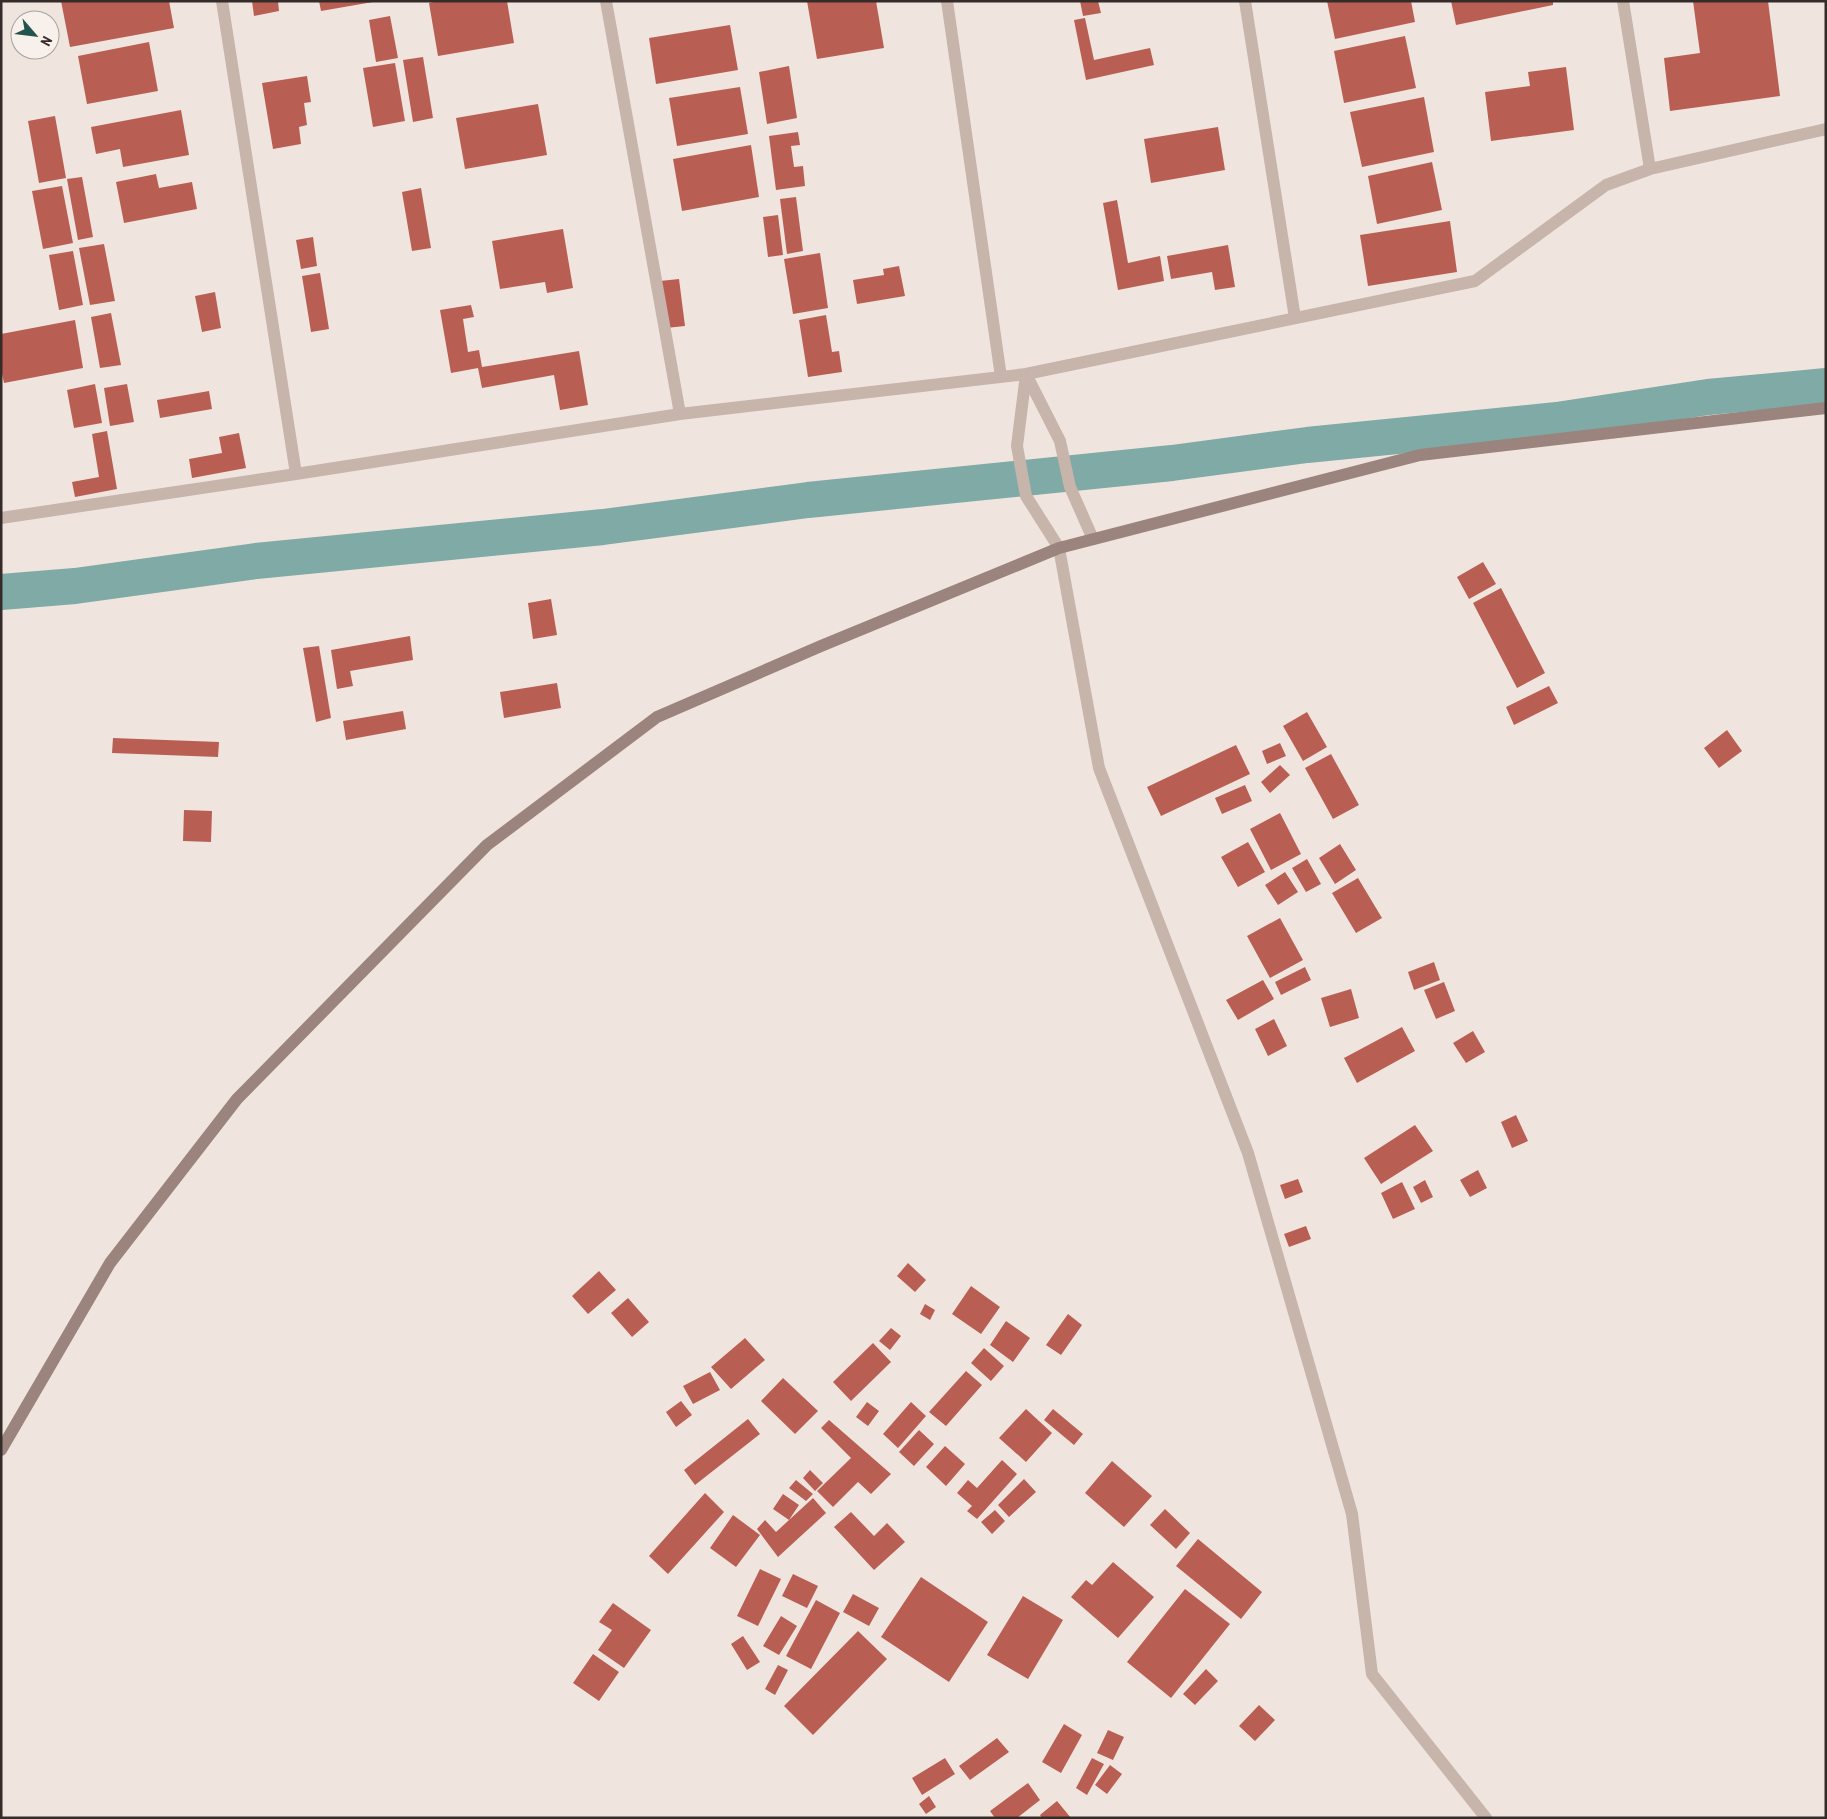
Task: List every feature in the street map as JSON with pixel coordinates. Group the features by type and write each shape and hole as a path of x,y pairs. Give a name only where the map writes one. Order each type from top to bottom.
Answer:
{"street":[{"path":"222,1 296,474"},
{"path":"606,1 680,414"},
{"path":"947,1 1001,377"},
{"path":"1245,1 1295,318"},
{"path":"1624,1 1650,169"},
{"path":"1,518 680,414 1026,374 1475,281 1606,185 1650,169 1826,129"},
{"path":"1026,374 1060,441 1070,487 1093,539"},
{"path":"1026,374 1017,446 1026,496 1059,548 1099,768 1248,1153 1352,1514 1372,1674 1486,1818"},
{"path":"1,1450 110,1263 237,1099 487,845 657,717 821,646 1059,548 1093,539 1420,455 1826,408"}],"building":[{"path":"61,1 169,1 174,28 70,47"},
{"path":"252,1 278,1 279,11 254,16"},
{"path":"319,1 373,1 373,2 321,11"},
{"path":"438,1 507,1 514,43 438,56 429,3"},
{"path":"807,1 876,1 884,48 817,59"},
{"path":"1080,1 1098,1 1101,13 1083,16"},
{"path":"1327,1 1411,1 1415,22 1335,39"},
{"path":"1451,1 1553,1 1553,5 1456,25"},
{"path":"1693,1 1768,1 1780,96 1670,111 1664,58 1700,53"},
{"path":"390,16 398,58 376,62 369,20"},
{"path":"1085,18 1094,60 1150,48 1154,65 1086,80 1074,20"},
{"path":"730,25 738,70 656,84 649,38"},
{"path":"1405,36 1416,88 1344,103 1334,51"},
{"path":"149,42 158,91 87,104 78,56"},
{"path":"423,57 433,118 413,122 403,60"},
{"path":"395,63 405,121 373,127 363,68"},
{"path":"789,66 797,118 767,124 759,72"},
{"path":"1566,67 1574,130 1491,141 1485,92 1530,86 1528,72"},
{"path":"307,76 311,102 304,103 307,125 299,127 301,144 273,149 262,83"},
{"path":"740,87 748,134 677,146 669,98"},
{"path":"1424,97 1434,152 1362,167 1350,112"},
{"path":"538,104 547,155 465,169 456,118"},
{"path":"181,110 189,155 123,167 120,149 96,154 91,127"},
{"path":"55,116 66,178 39,183 28,121"},
{"path":"1218,127 1225,170 1151,183 1144,139"},
{"path":"798,132 800,145 791,146 794,167 803,166 805,186 776,190 769,136"},
{"path":"751,145 759,197 682,211 673,159"},
{"path":"1432,162 1442,210 1377,224 1368,176"},
{"path":"156,174 159,188 192,182 197,209 124,223 116,182"},
{"path":"82,177 93,237 78,240 67,179"},
{"path":"62,186 73,243 43,249 32,191"},
{"path":"421,188 431,248 412,251 402,192"},
{"path":"796,197 803,251 787,254 780,199"},
{"path":"1117,200 1128,263 1160,256 1164,281 1118,290 1103,203"},
{"path":"778,215 783,255 768,257 763,217"},
{"path":"1450,221 1457,272 1368,286 1360,235"},
{"path":"563,229 573,288 547,293 545,282 500,289 492,241"},
{"path":"313,237 317,266 301,269 296,240"},
{"path":"104,244 115,301 90,305 79,248"},
{"path":"1228,245 1235,287 1215,290 1212,272 1171,279 1167,256"},
{"path":"73,251 83,305 59,310 49,255"},
{"path":"820,253 828,308 793,314 784,259"},
{"path":"899,266 905,296 857,304 853,280 884,275 883,269"},
{"path":"320,273 329,329 311,332 302,276"},
{"path":"679,279 685,326 666,328 660,281"},
{"path":"215,292 221,328 202,332 195,296"},
{"path":"471,305 474,317 463,319 468,352 479,350 482,367 579,351 588,405 560,410 554,375 482,388 478,368 451,373 440,310"},
{"path":"111,313 121,365 100,368 91,317"},
{"path":"826,315 832,352 839,351 842,372 808,377 799,320"},
{"path":"75,320 83,368 4,383 1,369 1,334"},
{"path":"95,384 102,423 74,428 67,390"},
{"path":"127,384 134,422 110,426 104,388"},
{"path":"209,391 212,409 160,418 157,400"},
{"path":"107,431 117,489 75,497 72,482 99,477 92,434"},
{"path":"239,433 246,468 192,478 189,459 222,453 219,437"},
{"path":"1483,562 1496,584 1469,599 1457,577"},
{"path":"1501,588 1545,673 1517,688 1473,603"},
{"path":"551,599 557,635 533,639 528,603"},
{"path":"410,636 413,660 350,671 353,686 337,689 331,650"},
{"path":"319,646 331,718 316,722 303,648"},
{"path":"557,683 561,708 504,718 500,692"},
{"path":"1549,686 1558,703 1514,725 1506,707"},
{"path":"403,711 406,729 346,740 343,721"},
{"path":"1307,712 1327,747 1303,761 1283,726"},
{"path":"1727,730 1742,751 1719,768 1704,748"},
{"path":"113,738 219,742 218,757 112,753"},
{"path":"1280,743 1286,756 1267,764 1262,751"},
{"path":"1236,745 1250,774 1161,816 1147,787"},
{"path":"1331,754 1359,805 1333,819 1305,768"},
{"path":"1280,765 1290,775 1270,793 1261,782"},
{"path":"1245,785 1252,801 1222,814 1215,798"},
{"path":"184,810 212,811 211,842 183,841"},
{"path":"1280,813 1301,854 1271,870 1250,829"},
{"path":"1248,842 1265,872 1238,887 1221,857"},
{"path":"1340,844 1356,870 1335,884 1319,858"},
{"path":"1307,859 1321,884 1306,892 1292,868"},
{"path":"1285,872 1298,892 1278,905 1265,885"},
{"path":"1358,878 1382,918 1356,933 1332,893"},
{"path":"1280,918 1303,960 1270,978 1247,936"},
{"path":"1434,962 1440,980 1414,990 1408,972"},
{"path":"1305,967 1311,980 1281,995 1275,982"},
{"path":"1263,980 1274,999 1238,1020 1226,1000"},
{"path":"1444,982 1455,1011 1436,1019 1424,990"},
{"path":"1351,989 1359,1018 1330,1027 1321,998"},
{"path":"1274,1019 1287,1046 1268,1056 1255,1029"},
{"path":"1402,1027 1415,1051 1357,1083 1344,1058"},
{"path":"1473,1031 1485,1052 1466,1063 1453,1043"},
{"path":"1516,1115 1528,1141 1512,1148 1501,1122"},
{"path":"1415,1125 1433,1151 1381,1184 1364,1158"},
{"path":"1478,1170 1487,1188 1470,1197 1460,1180"},
{"path":"1298,1179 1303,1192 1285,1199 1280,1185"},
{"path":"1425,1180 1433,1197 1421,1203 1413,1187"},
{"path":"1402,1182 1415,1209 1393,1219 1381,1193"},
{"path":"1306,1226 1311,1239 1289,1247 1284,1234"},
{"path":"908,1263 926,1280 915,1292 897,1276"},
{"path":"599,1271 616,1290 588,1314 572,1296"},
{"path":"971,1286 1000,1307 981,1334 952,1314"},
{"path":"628,1298 649,1322 632,1337 611,1313"},
{"path":"925,1304 935,1310 930,1320 920,1314"},
{"path":"1068,1314 1082,1325 1061,1355 1046,1345"},
{"path":"1006,1321 1030,1338 1013,1362 990,1345"},
{"path":"891,1328 901,1336 890,1350 879,1341"},
{"path":"745,1338 765,1360 731,1389 711,1367"},
{"path":"873,1343 891,1362 851,1401 833,1382"},
{"path":"984,1348 1004,1366 991,1381 971,1363"},
{"path":"966,1371 982,1385 946,1426 929,1412"},
{"path":"710,1372 720,1390 693,1404 683,1386"},
{"path":"783,1378 818,1411 795,1434 761,1401"},
{"path":"681,1401 692,1415 676,1427 666,1412"},
{"path":"867,1402 879,1411 868,1426 856,1417"},
{"path":"911,1402 926,1416 898,1448 883,1434"},
{"path":"1026,1409 1052,1433 1026,1462 999,1438"},
{"path":"1053,1409 1083,1434 1074,1445 1044,1420"},
{"path":"748,1419 760,1434 695,1485 684,1470"},
{"path":"829,1420 891,1474 871,1494 858,1482 833,1507 817,1491 851,1458 821,1428"},
{"path":"919,1430 934,1444 914,1466 899,1452"},
{"path":"945,1446 965,1464 946,1486 926,1467"},
{"path":"1002,1460 1017,1474 977,1519 967,1511 972,1506 957,1493 968,1480 977,1488"},
{"path":"1112,1461 1152,1496 1124,1527 1085,1493"},
{"path":"810,1470 823,1483 815,1491 803,1478"},
{"path":"1024,1479 1036,1492 1009,1517 998,1505"},
{"path":"796,1480 813,1494 806,1501 789,1488"},
{"path":"705,1493 724,1512 668,1574 649,1556"},
{"path":"783,1494 799,1505 789,1520 773,1509"},
{"path":"813,1498 826,1513 778,1557 757,1529 765,1520 776,1532"},
{"path":"1165,1509 1190,1533 1176,1549 1150,1525"},
{"path":"995,1510 1005,1521 992,1534 981,1522"},
{"path":"851,1512 874,1536 887,1523 905,1542 874,1570 834,1527"},
{"path":"733,1515 760,1535 736,1567 710,1548"},
{"path":"1198,1539 1262,1592 1241,1619 1176,1566"},
{"path":"1113,1562 1154,1597 1118,1638 1071,1597 1086,1580 1092,1585"},
{"path":"760,1569 781,1579 758,1626 737,1616"},
{"path":"793,1574 818,1586 807,1608 782,1596"},
{"path":"921,1577 988,1622 949,1682 881,1637"},
{"path":"1185,1589 1230,1624 1171,1698 1127,1662"},
{"path":"853,1594 879,1608 869,1626 843,1612"},
{"path":"1023,1596 1063,1620 1028,1679 987,1655"},
{"path":"816,1600 840,1613 811,1669 786,1656"},
{"path":"613,1603 651,1630 624,1668 598,1650 612,1630 599,1622"},
{"path":"781,1616 797,1626 779,1655 763,1646"},
{"path":"858,1631 887,1659 813,1735 784,1706"},
{"path":"743,1636 760,1662 747,1670 731,1644"},
{"path":"593,1654 619,1672 599,1701 573,1683"},
{"path":"778,1665 788,1670 775,1695 765,1689"},
{"path":"1206,1669 1218,1681 1195,1705 1183,1694"},
{"path":"1259,1705 1275,1720 1255,1741 1239,1726"},
{"path":"1064,1724 1082,1735 1061,1773 1042,1762"},
{"path":"1108,1730 1124,1737 1113,1760 1097,1753"},
{"path":"997,1738 1009,1752 970,1780 959,1766"},
{"path":"945,1758 955,1774 922,1795 912,1778"},
{"path":"1092,1758 1104,1764 1087,1795 1076,1788"},
{"path":"1110,1765 1122,1774 1107,1794 1095,1785"},
{"path":"1028,1783 1040,1800 1017,1818 995,1818 990,1811"},
{"path":"929,1796 936,1807 926,1814 919,1804"},
{"path":"1057,1801 1071,1818 1042,1818 1040,1815"}],"waterway":[{"path":"1,592 75,586 256,561 603,527 808,500 1172,463 1307,445 1557,420 1708,397 1826,386"}]}
